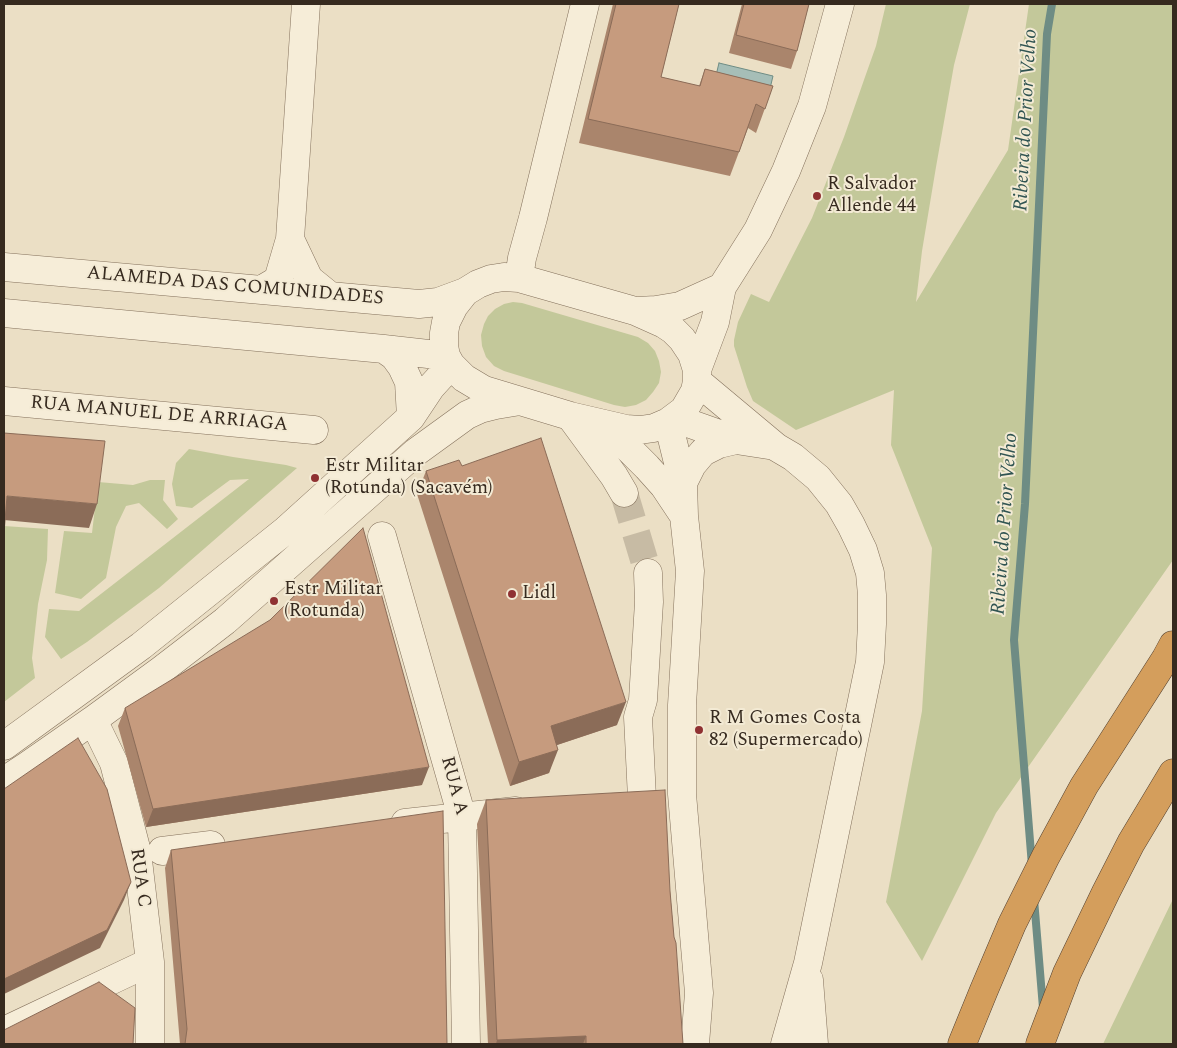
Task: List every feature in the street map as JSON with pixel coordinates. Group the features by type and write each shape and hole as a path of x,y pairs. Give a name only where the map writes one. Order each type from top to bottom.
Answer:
{"highway":[{"path":"962,1044 1012,924 1046,856 1084,786 1171,651"},
{"path":"1040,1044 1067,973 1106,892 1131,843 1173,773"}],"street":[{"path":"261,290 278,280 290,239 306,4"},
{"path":"519,278 522,258 584,4"},
{"path":"466,292 454,306 446,322 444,346 449,361 464,378 484,390 570,416 626,429 654,428 671,420 684,410 695,391 697,375 715,322 722,287 758,230 786,171 812,106 840,4"},
{"path":"290,239 309,279 330,296"},
{"name":"ALAMEDA DAS COMUNIDADES","path":"4,266 419,304 438,302 466,292 478,284 491,279 504,277 519,278 635,311"},
{"path":"635,311 680,306 722,287"},
{"path":"635,311 673,330 692,354 697,375 776,447 793,457 818,478 839,504 851,525 863,550 870,573 872,595 870,662 808,963 785,1044"},
{"path":"4,314 384,349 449,361"},
{"path":"384,349 394,356 409,382 411,417"},
{"path":"4,746 141,646 279,536 411,417 449,361"},
{"name":"RUA MANUEL DE ARRIAGA","path":"4,401 314,430"},
{"path":"4,781 93,720 225,621 416,452 480,409 496,404 520,401"},
{"path":"570,416 614,476 624,493"},
{"path":"671,420 736,440 776,447"},
{"path":"671,420 683,484 684,516 690,572 682,705 682,794 699,993 695,1044"},
{"path":"605,425 664,486 684,516"},
{"path":"683,484 692,465 703,452 719,444 736,440"},
{"name":"RUA A","path":"382,536 462,817 466,1044"},
{"path":"642,798 638,717 643,700 649,602 648,573"},
{"name":"RUA C","path":"93,720 114,763 137,852 150,962 150,1044"},
{"path":"614,801 682,794"},
{"path":"385,826 538,809"},
{"path":"162,851 239,842"},
{"path":"4,1031 150,962"},
{"path":"808,963 814,1044"}],"green space":[{"path":"886,4 970,4 954,65 922,251 916,302 1008,150 1029,4 1173,4 1173,560 996,813 922,961 886,902 922,711 932,548 891,445 894,390 796,430 753,401 734,346 738,322 751,294 769,302 812,218 844,137 876,46"},
{"path":"513,302 638,337 648,343 655,351 661,372 659,383 646,400 636,405 625,407 504,371 494,366 486,357 482,346 481,335 484,324 488,316 495,309"},
{"path":"189,449 297,468 159,588 61,659 45,637 49,609 79,611 249,479 230,480 192,508 176,506 172,484 176,463"},
{"path":"150,480 165,480 163,500 178,519 167,529 139,503 126,506 116,527 106,578 81,599 55,593 64,531 92,533 98,482 133,485"},
{"path":"4,526 48,529 47,560 38,604 32,658 35,678 4,702"},
{"path":"1173,899 1173,1044 1103,1044"}],"water":[{"path":"719,63 773,76 767,101 713,88"}],"building":[{"path":"616,4 679,4 661,77 700,86 705,69 773,86 765,109 756,104 739,152 588,119"},
{"path":"744,4 809,4 797,51 736,35"},
{"path":"4,433 105,441 97,504 7,496 4,533"},
{"name":"Lidl","path":"541,438 626,702 551,726 558,750 519,762 426,471 459,460 462,466"},
{"path":"363,528 429,767 153,809 125,708 270,620"},
{"path":"78,738 107,789 131,882 107,930 4,979 4,789"},
{"path":"665,790 670,891 676,943 683,1044 586,1044 586,1036 497,1040 486,800"},
{"path":"443,811 447,1044 185,1044 187,1029 171,850"},
{"path":"99,982 135,1008 133,1044 4,1044 4,1030"}],"waterway":[{"name":"Ribeira do Prior Velho","path":"1032,866 1014,640 1025,504 1047,34 1052,4"},
{"name":"Ribeira do Prior Velho","path":"1034,899 1043,1008"}],"tunnel":[{"path":"624,493 648,573"}],"place":[{"name":"R Salvador Allende 44","path":"817,196"},
{"name":"Estr Militar (Rotunda) (Sacavém)","path":"315,478"},
{"name":"Lidl","path":"512,594"},
{"name":"Estr Militar (Rotunda)","path":"274,601"},
{"name":"R M Gomes Costa 82 (Supermercado)","path":"699,730"}]}
